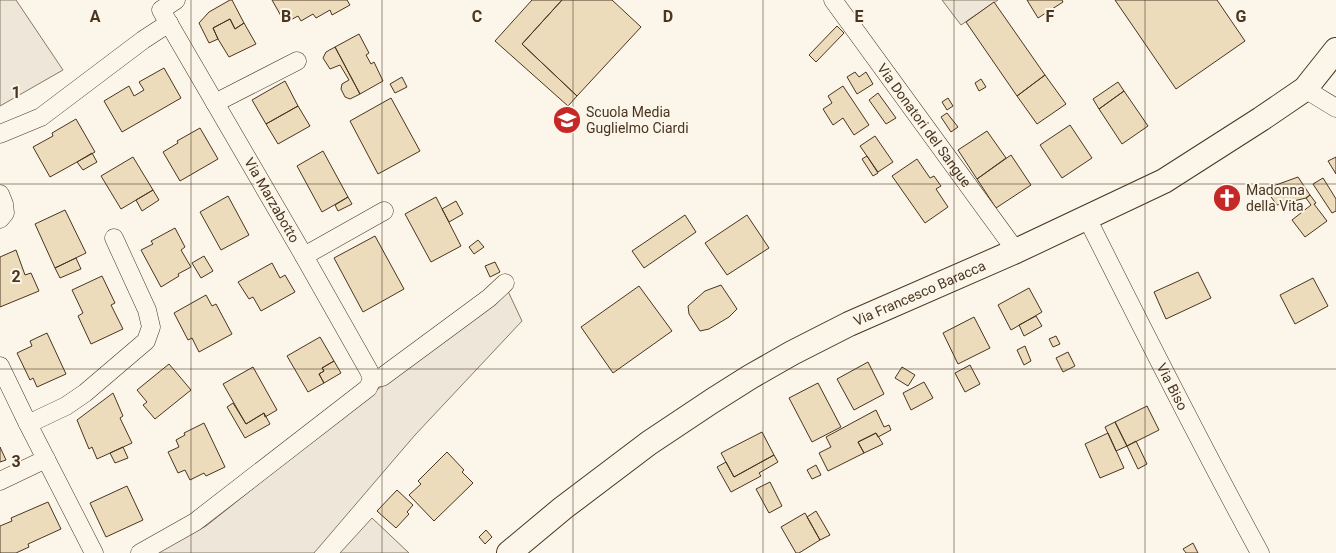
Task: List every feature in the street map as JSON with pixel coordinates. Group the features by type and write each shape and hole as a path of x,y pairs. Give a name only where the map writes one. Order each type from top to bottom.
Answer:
{"street":[{"name":"Via Marzabotto","path":"176,0 160,10 304,256 372,379"},
{"name":"Via Donatori del Sangue","path":"833,0 1016,251"},
{"path":"0,134 41,116 169,24"},
{"name":"Via Francesco Baracca","path":"509,553 563,508 649,443 750,377 792,352 849,324 1016,251 1164,181 1305,89 1336,50"},
{"path":"216,103 297,61"},
{"path":"1305,89 1336,108"},
{"path":"0,194 5,213 0,219"},
{"path":"304,256 384,211"},
{"name":"Via Biso","path":"1087,218 1156,357 1260,553"},
{"path":"28,424 66,406 85,393 146,341 151,327 147,310 114,238"},
{"path":"140,553 195,522 368,388 372,379 382,377 489,298 505,283"},
{"path":"0,366 94,553"},
{"path":"0,482 46,459"}],"shaded area":[{"path":"0,0 16,0 63,70 0,106"},
{"path":"942,0 998,0 961,25"},
{"path":"506,287 522,321 415,435 314,553 153,553 206,526"},
{"path":"372,518 409,553 340,553"}],"building":[{"path":"232,0 244,23 235,29 230,19 213,28 218,39 209,43 199,23 209,12"},
{"path":"272,0 347,0 350,5 332,15 330,10 316,18 313,14 301,21 298,16 285,23"},
{"path":"532,0 562,0 522,44 577,96 568,106 495,41"},
{"path":"562,0 612,0 641,27 577,96 522,44"},
{"path":"1027,0 1062,0 1063,2 1038,18"},
{"path":"1115,0 1217,0 1245,41 1176,89"},
{"path":"994,2 1045,75 1017,96 966,22"},
{"path":"230,19 235,29 244,23 256,44 229,57 213,28"},
{"path":"837,26 844,33 816,62 809,55"},
{"path":"359,34 369,53 366,55 371,64 374,62 383,81 360,94 335,47"},
{"path":"335,47 360,94 350,99 345,97 341,89 342,84 349,80 340,65 330,69 323,58 326,52"},
{"path":"164,68 181,98 122,132 104,101 129,86 134,96 144,90 139,82"},
{"path":"855,72 859,77 866,72 873,84 857,94 847,77"},
{"path":"1045,75 1066,104 1037,124 1017,96"},
{"path":"402,77 407,87 395,93 390,84"},
{"path":"981,79 986,87 979,91 975,83"},
{"path":"285,81 298,106 266,124 252,100"},
{"path":"1118,82 1124,91 1099,109 1093,99"},
{"path":"843,86 869,125 854,135 843,118 833,125 823,109 832,103 828,96"},
{"path":"1124,91 1148,126 1122,144 1099,109"},
{"path":"878,93 896,118 886,124 869,100"},
{"path":"391,98 420,151 378,174 350,121"},
{"path":"948,98 953,106 947,110 942,102"},
{"path":"298,106 310,126 278,144 266,124"},
{"path":"947,113 958,127 951,132 941,117"},
{"path":"76,119 95,152 50,177 33,147 53,136 52,133"},
{"path":"1070,125 1092,158 1062,178 1040,145"},
{"path":"200,128 218,159 180,181 163,152 178,143 177,141"},
{"path":"987,131 1006,158 977,179 958,150"},
{"path":"875,136 893,162 878,172 860,146"},
{"path":"323,151 348,197 322,212 297,166"},
{"path":"92,153 97,162 83,170 77,162"},
{"path":"1011,155 1031,185 996,208 977,179"},
{"path":"867,156 878,173 873,176 862,159"},
{"path":"133,157 153,190 121,209 101,176"},
{"path":"1336,157 1336,174 1328,161"},
{"path":"917,159 930,178 934,176 941,186 936,189 948,207 925,223 892,176"},
{"path":"1298,177 1310,195 1306,198 1277,205 1265,189"},
{"path":"1323,178 1336,199 1336,211 1332,213 1313,184"},
{"name":"Madonna della Vita","path":"1228,187 1236,204 1233,209 1229,210 1225,208 1217,193"},
{"path":"153,190 159,200 142,211 136,200"},
{"path":"1310,195 1316,203 1314,204 1327,221 1305,237 1292,220 1311,205 1306,198"},
{"path":"228,196 249,235 221,250 200,212"},
{"path":"348,197 352,204 338,211 335,205"},
{"path":"436,197 461,246 431,262 405,214"},
{"path":"456,201 463,214 449,222 442,209"},
{"path":"65,210 86,253 55,268 35,224"},
{"path":"685,215 696,232 644,268 632,251"},
{"path":"747,215 769,248 727,275 705,243"},
{"path":"175,228 185,247 181,250 191,267 161,287 141,250 153,244 151,241"},
{"path":"375,236 404,289 363,312 334,258"},
{"path":"478,240 484,247 474,254 469,247"},
{"path":"16,250 25,275 31,273 39,291 0,307 0,257"},
{"path":"204,256 213,271 201,278 192,263"},
{"path":"76,258 81,269 60,278 55,268"},
{"path":"495,262 500,272 490,277 485,266"},
{"path":"272,263 280,278 285,275 295,292 261,311 253,297 249,299 238,282"},
{"path":"1198,272 1211,298 1166,319 1154,292"},
{"path":"102,276 115,303 111,305 123,329 91,344 78,316 83,313 72,290"},
{"path":"1313,278 1328,306 1295,324 1280,295"},
{"path":"721,285 737,309 729,317 709,329 700,331 689,314 688,306 705,291"},
{"path":"639,286 672,331 613,373 581,327"},
{"path":"1029,288 1042,312 1011,330 998,305"},
{"path":"206,295 212,306 216,304 232,334 199,352 192,338 188,340 174,313"},
{"path":"1036,316 1042,326 1024,336 1019,325"},
{"path":"974,317 990,348 958,364 943,333"},
{"path":"47,333 66,374 37,387 33,378 30,380 17,353 32,346 30,341"},
{"path":"1056,336 1060,344 1053,347 1049,339"},
{"path":"320,337 334,361 322,368 324,371 319,374 324,383 308,392 287,356"},
{"path":"1025,346 1031,361 1024,365 1017,350"},
{"path":"1068,352 1075,366 1063,372 1056,358"},
{"path":"334,361 341,373 324,383 319,374 324,371 322,368"},
{"path":"868,362 884,394 854,410 837,379"},
{"path":"169,364 191,390 155,419 143,405 147,402 137,390"},
{"path":"970,365 980,384 965,392 955,373"},
{"path":"253,367 277,410 265,417 264,413 246,424 223,384"},
{"path":"902,367 915,375 908,386 895,378"},
{"path":"924,382 933,398 911,410 903,393"},
{"path":"818,383 841,427 812,442 789,398"},
{"path":"113,393 123,416 120,418 132,443 97,459 92,447 89,449 77,420"},
{"path":"233,403 246,424 264,413 270,424 245,438 227,407"},
{"path":"1147,406 1159,430 1127,446 1115,422"},
{"path":"876,410 884,427 889,425 891,430 878,437 876,433 858,442 864,453 828,471 819,453 831,447 826,437"},
{"path":"1115,422 1127,446 1116,451 1105,427"},
{"path":"204,423 225,467 206,476 204,473 190,480 185,470 178,473 168,452 179,447 176,440 185,435 184,433"},
{"path":"762,432 774,455 734,477 721,453"},
{"path":"876,433 883,444 864,453 858,442"},
{"path":"1108,433 1124,468 1100,478 1085,444"},
{"path":"1136,441 1147,464 1138,469 1127,446"},
{"path":"0,447 6,460 0,462"},
{"path":"123,447 128,458 115,463 110,453"},
{"path":"447,452 473,483 434,521 409,495 421,484 418,481"},
{"path":"774,455 778,462 759,473 761,476 731,492 717,467 726,462 734,477"},
{"path":"816,465 821,475 812,479 807,470"},
{"path":"770,482 782,506 769,513 756,489"},
{"path":"127,486 143,520 106,537 90,503"},
{"path":"397,490 413,505 407,512 409,514 396,528 377,511"},
{"path":"48,502 61,529 28,544 29,547 16,553 0,553 0,526 12,521 11,518"},
{"path":"816,511 830,535 820,540 807,517"},
{"path":"805,513 820,540 796,553 781,527"},
{"path":"486,530 492,537 485,544 479,537"},
{"path":"1193,543 1198,553 1186,553 1183,549"}],"place":[{"name":"Scuola Media Guglielmo Ciardi","path":"567,120"},
{"name":"Madonna della Vita","path":"1227,198"}]}
